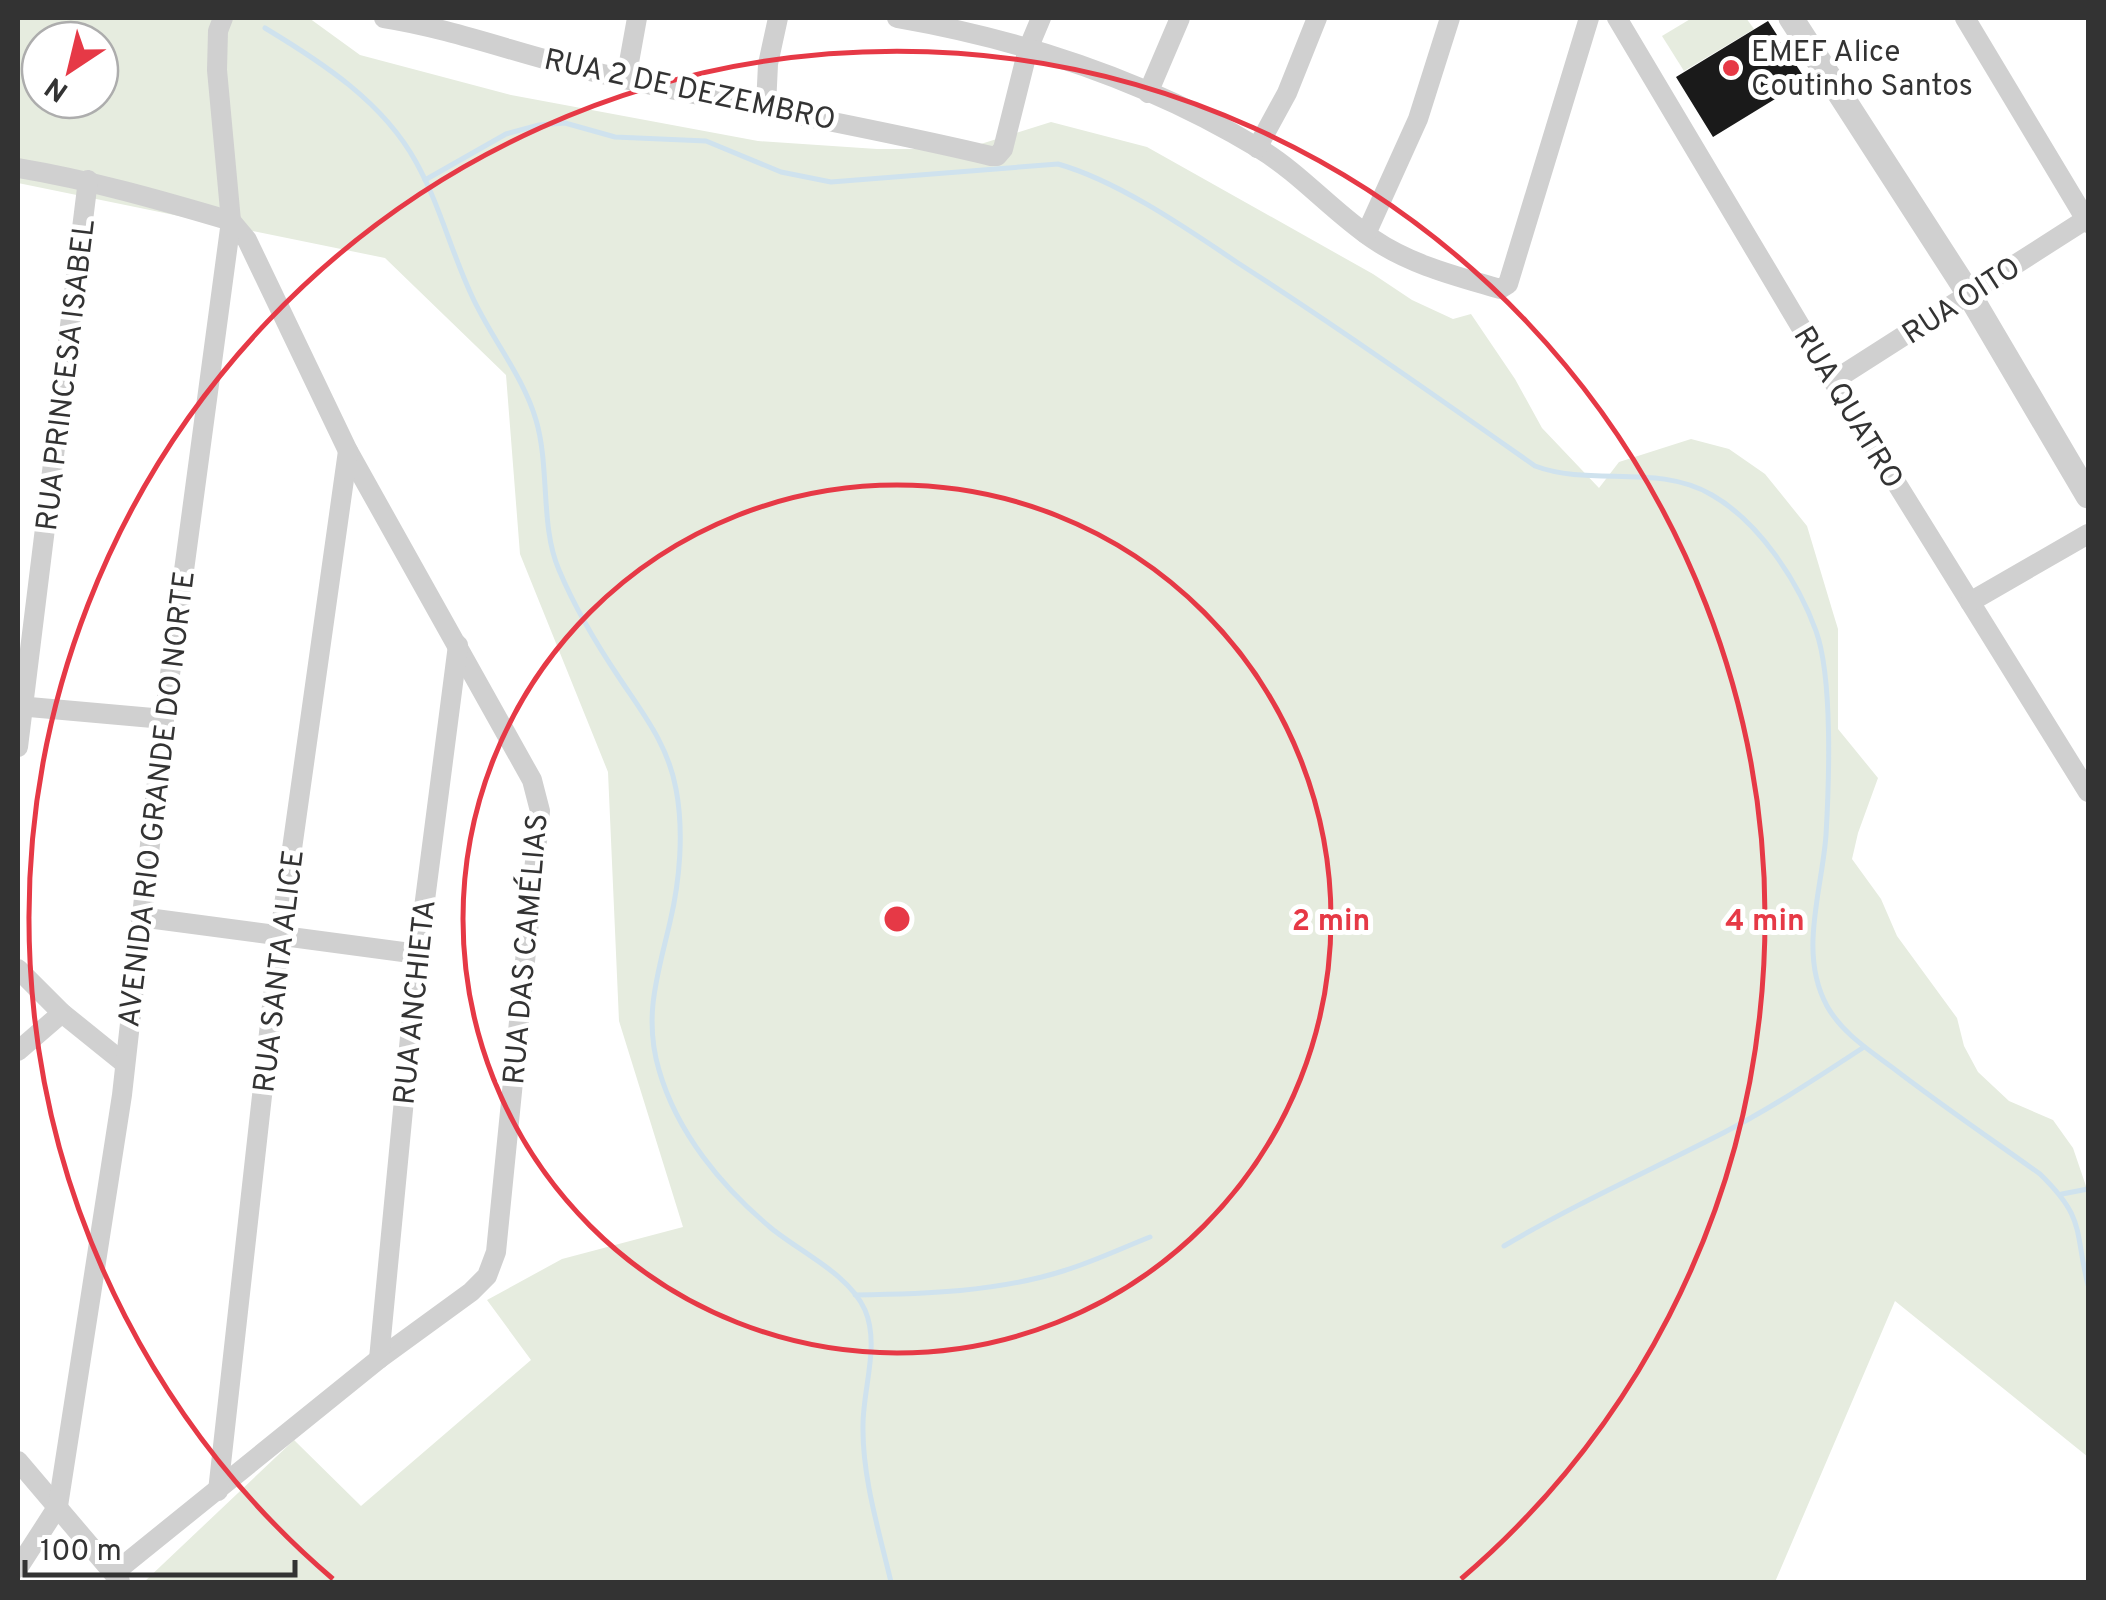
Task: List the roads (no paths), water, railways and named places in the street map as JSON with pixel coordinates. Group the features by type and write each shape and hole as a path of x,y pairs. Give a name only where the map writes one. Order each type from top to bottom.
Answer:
{"street":[{"name":"AVENIDA RIO GRANDE DO NORTE","path":"18,1568 58,1506 122,1095 164,719 231,221 217,70 218,31 223,18"},
{"name":"RUA 2 DE DEZEMBRO","path":"384,18 626,79 997,156 1028,49"},
{"path":"626,79 637,18"},
{"path":"766,106 768,64 778,18"},
{"path":"896,18 1028,49 1148,92 1216,124 1285,166 1366,234 1420,264 1500,289 1508,284 1590,18"},
{"path":"1028,49 1041,18"},
{"path":"1148,92 1180,18"},
{"path":"1257,148 1287,92 1317,18"},
{"path":"1366,234 1418,119 1450,18"},
{"name":"RUA QUATRO","path":"1617,18 1833,381 2088,792"},
{"path":"1790,18 1969,294 2088,496"},
{"path":"1965,18 2088,220"},
{"path":"18,168 88,180 231,221"},
{"name":"RUA PRINCESA ISABEL","path":"18,747 88,180"},
{"name":"RUA OITO","path":"1833,381 2088,220"},
{"name":"RUA DAS CAMÉLIAS","path":"118,1578 379,1359 487,1276 496,1252 540,811 532,780 348,452 252,250 231,221"},
{"name":"RUA SANTA ALICE","path":"218,1491 280,934 348,452"},
{"path":"1970,602 2088,534"},
{"name":"RUA ANCHIETA","path":"379,1359 418,954 458,645"},
{"path":"21,706 164,719"},
{"path":"140,916 418,954"},
{"path":"18,969 62,1013 124,1063"},
{"path":"18,1050 62,1013"},
{"path":"18,1461 118,1578"}],"waterway":[{"path":"265,28 350,86 402,140 431,194 479,310 530,403 540,438 549,535 559,570 595,640 654,731 676,789 680,822 678,873 652,1013 659,1070 677,1116 719,1177 771,1228 848,1285 865,1310 871,1338 863,1425 865,1464 891,1582"},
{"path":"425,180 506,134 565,123 615,137 706,141 781,172 831,182 1058,164 1104,182 1174,221 1535,466 1579,475 1669,480 1712,495 1746,521 1775,554 1799,592 1821,651 1829,732 1828,788 1813,943 1818,986 1827,1006 1840,1025 1866,1048 2040,1174 2055,1189 2076,1225 2088,1285"},
{"path":"1504,1246 1743,1122 1864,1047"},
{"path":"2062,1194 2088,1189"},
{"path":"855,1295 934,1293 1038,1278 1150,1237"}],"place":[{"name":"EMEF Alice Coutinho Santos","path":"1731,68"}]}
